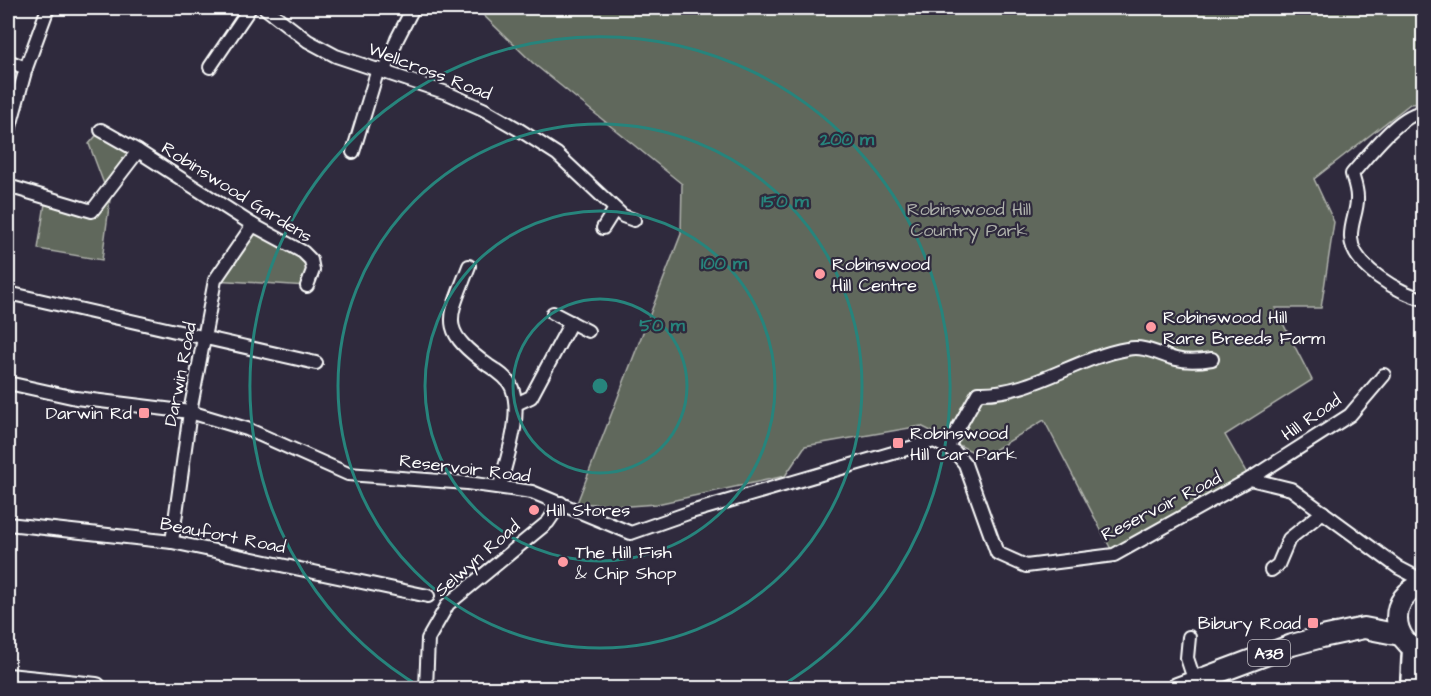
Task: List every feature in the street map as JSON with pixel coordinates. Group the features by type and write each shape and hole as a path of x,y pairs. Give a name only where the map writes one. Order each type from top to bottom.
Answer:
{"highway":[{"path":"1411,646 1396,624 1397,612 1418,586"},
{"name":"A38","path":"1190,686 1292,645 1364,628 1397,612"},
{"name":"A38","path":"1364,628 1411,646"},
{"path":"8,679 96,688"}],"main road":[{"path":"1409,688 1411,646"},
{"path":"1415,688 1424,672"}],"street":[{"path":"8,134 26,68 48,8"},
{"path":"210,67 250,8"},
{"name":"Wellcross Road","path":"265,8 336,56 382,70 474,105 518,129 557,154 588,180 615,209 634,220"},
{"path":"352,152 382,70 413,8"},
{"path":"8,62 26,68"},
{"path":"1424,112 1413,112 1382,140 1352,174 1358,198 1351,241 1362,260 1382,280 1410,296 1424,298"},
{"path":"100,130 138,151"},
{"name":"Robinswood Gardens","path":"8,186 92,211 138,151 253,225 303,252 311,260 312,270 308,286"},
{"path":"603,228 615,209"},
{"name":"Darwin Road","path":"172,542 190,412 215,280 253,225"},
{"path":"469,266 453,306 451,323 454,335 464,347 502,375 511,386 516,404 500,487"},
{"path":"8,293 206,336 316,363"},
{"path":"553,313 588,331"},
{"path":"516,404 531,397 571,322"},
{"path":"947,448 978,393 1011,392 1075,365 1128,348 1141,348 1173,358 1199,361 1212,359"},
{"path":"1199,361 1199,375"},
{"name":"Hill Road","path":"1250,479 1350,415 1384,375"},
{"name":"Reservoir Road","path":"8,383 75,398 190,412 247,429 348,474 500,487 532,492 631,533 691,512 934,441 955,452 965,464 997,553 1026,566 1114,555 1250,479 1291,489 1399,568 1418,586"},
{"name":"Selwyn Road","path":"426,686 428,639 448,604 548,522 561,503"},
{"path":"1271,570 1278,565 1289,539 1323,512"},
{"name":"Beaufort Road","path":"8,524 172,542 428,596"},
{"path":"1399,568 1418,586"},
{"path":"1189,637 1187,658 1190,686"}],"green space":[{"name":"Robinswood Hill Country Park","path":"476,8 1423,8 1423,103 1410,104 1314,179 1334,222 1321,308 1275,308 1312,380 1225,435 1250,479 1114,555 1044,420 983,457 921,426 805,446 785,476 657,504 629,506 577,503 681,234 682,184 534,64"},
{"path":"101,130 138,151 112,184 102,260 38,249 46,197 92,211 107,192 89,144"},
{"path":"253,225 311,260 307,286 215,280"}],"place":[{"name":"Robinswood Hill Centre","path":"820,274"},
{"name":"Robinswood Hill Rare Breeds Farm","path":"1151,327"},
{"name":"Darwin Rd","path":"144,413"},
{"name":"Robinswood Hill Car Park","path":"898,443"},
{"name":"Hill Stores","path":"534,510"},
{"name":"The Hill Fish & Chip Shop","path":"563,562"},
{"name":"Bibury Road","path":"1313,623"}]}
